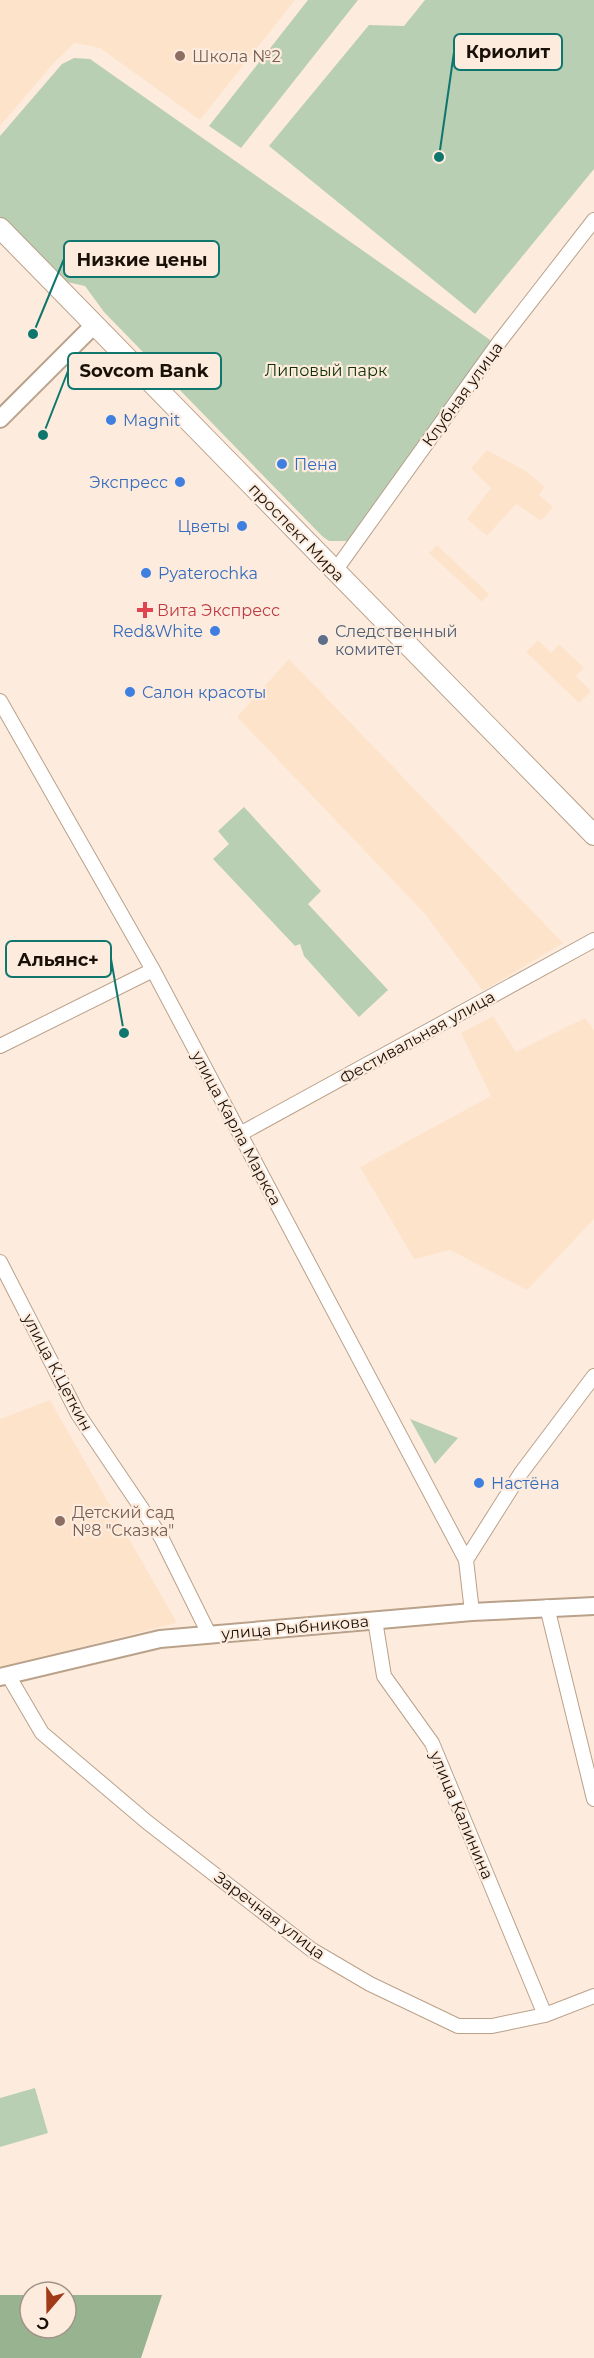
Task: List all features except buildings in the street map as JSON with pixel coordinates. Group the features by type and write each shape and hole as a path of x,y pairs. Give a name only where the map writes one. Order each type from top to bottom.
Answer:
{"main road":[{"name":"проспект Мира","path":"0,228 93,326 594,835"}],"street":[{"name":"Клубная улица","path":"335,571 500,341 594,220"},
{"path":"0,419 93,326"},
{"name":"улица Карла Маркса","path":"0,701 153,970 466,1560"},
{"name":"Фестивальная улица","path":"240,1134 594,940"},
{"path":"0,1047 153,970"},
{"name":"улица К.Цеткин","path":"0,1262 78,1414 161,1537 209,1634"},
{"path":"472,1612 466,1560 520,1473 594,1376"},
{"name":"улица Рыбникова","path":"4,1676 160,1639 472,1612 594,1606"},
{"path":"547,1607 594,1799"},
{"name":"улица Калинина","path":"375,1620 384,1676 432,1743 545,2015"},
{"name":"Заречная улица","path":"4,1676 42,1733 147,1822 312,1950 370,1984 458,2026 492,2026 545,2015 594,1996"}],"shaded area":[{"name":"Школа №2","path":"0,0 295,0 200,120 100,48 74,43 0,126"},
{"path":"487,450 526,471 545,487 539,495 553,507 541,521 516,504 487,536 467,519 491,488 471,468"},
{"path":"437,545 489,594 482,602 429,553"},
{"path":"538,640 551,653 559,644 584,668 576,676 591,691 579,703 526,652"},
{"path":"289,659 563,943 483,991 424,913 237,717"},
{"path":"493,1016 516,1052 585,1018 594,1030 594,1219 527,1290 450,1250 414,1259 360,1167 491,1096 461,1033"},
{"name":"Детский сад №8 \"Сказка\"","path":"50,1400 177,1623 0,1667 0,1419"}],"green space":[{"path":"308,0 358,0 241,148 209,126"},
{"path":"425,0 594,0 594,169 475,314 269,146 369,25 404,26"},
{"name":"Липовый парк","path":"74,58 90,59 493,342 350,541 329,541 322,536 104,312 85,286 58,280 0,220 0,136 62,64"},
{"path":"244,807 321,891 308,904 388,990 359,1017 304,956 300,944 295,946 213,859 229,844 218,831"},
{"path":"410,1419 458,1438 435,1464"},
{"path":"35,2088 48,2133 0,2147 0,2098"},
{"path":"0,2295 18,2295 18,2340 78,2340 78,2295 162,2295 141,2358 0,2358"}],"place":[{"name":"Школа №2","path":"180,56"},
{"name":"Криолит","path":"439,157"},
{"name":"Низкие цены","path":"33,334"},
{"name":"Magnit","path":"111,420"},
{"name":"Sovcom Bank","path":"43,435"},
{"name":"Пена","path":"282,464"},
{"name":"Экспресс","path":"180,482"},
{"name":"Цветы","path":"242,526"},
{"name":"Pyaterochka","path":"146,573"},
{"name":"Вита Экспресс","path":"145,610"},
{"name":"Red&White","path":"215,631"},
{"name":"Следственный комитет","path":"323,640"},
{"name":"Салон красоты","path":"130,692"},
{"name":"Альянс+","path":"124,1033"},
{"name":"Настёна","path":"479,1483"},
{"name":"Детский сад №8 \"Сказка\"","path":"60,1521"}]}
